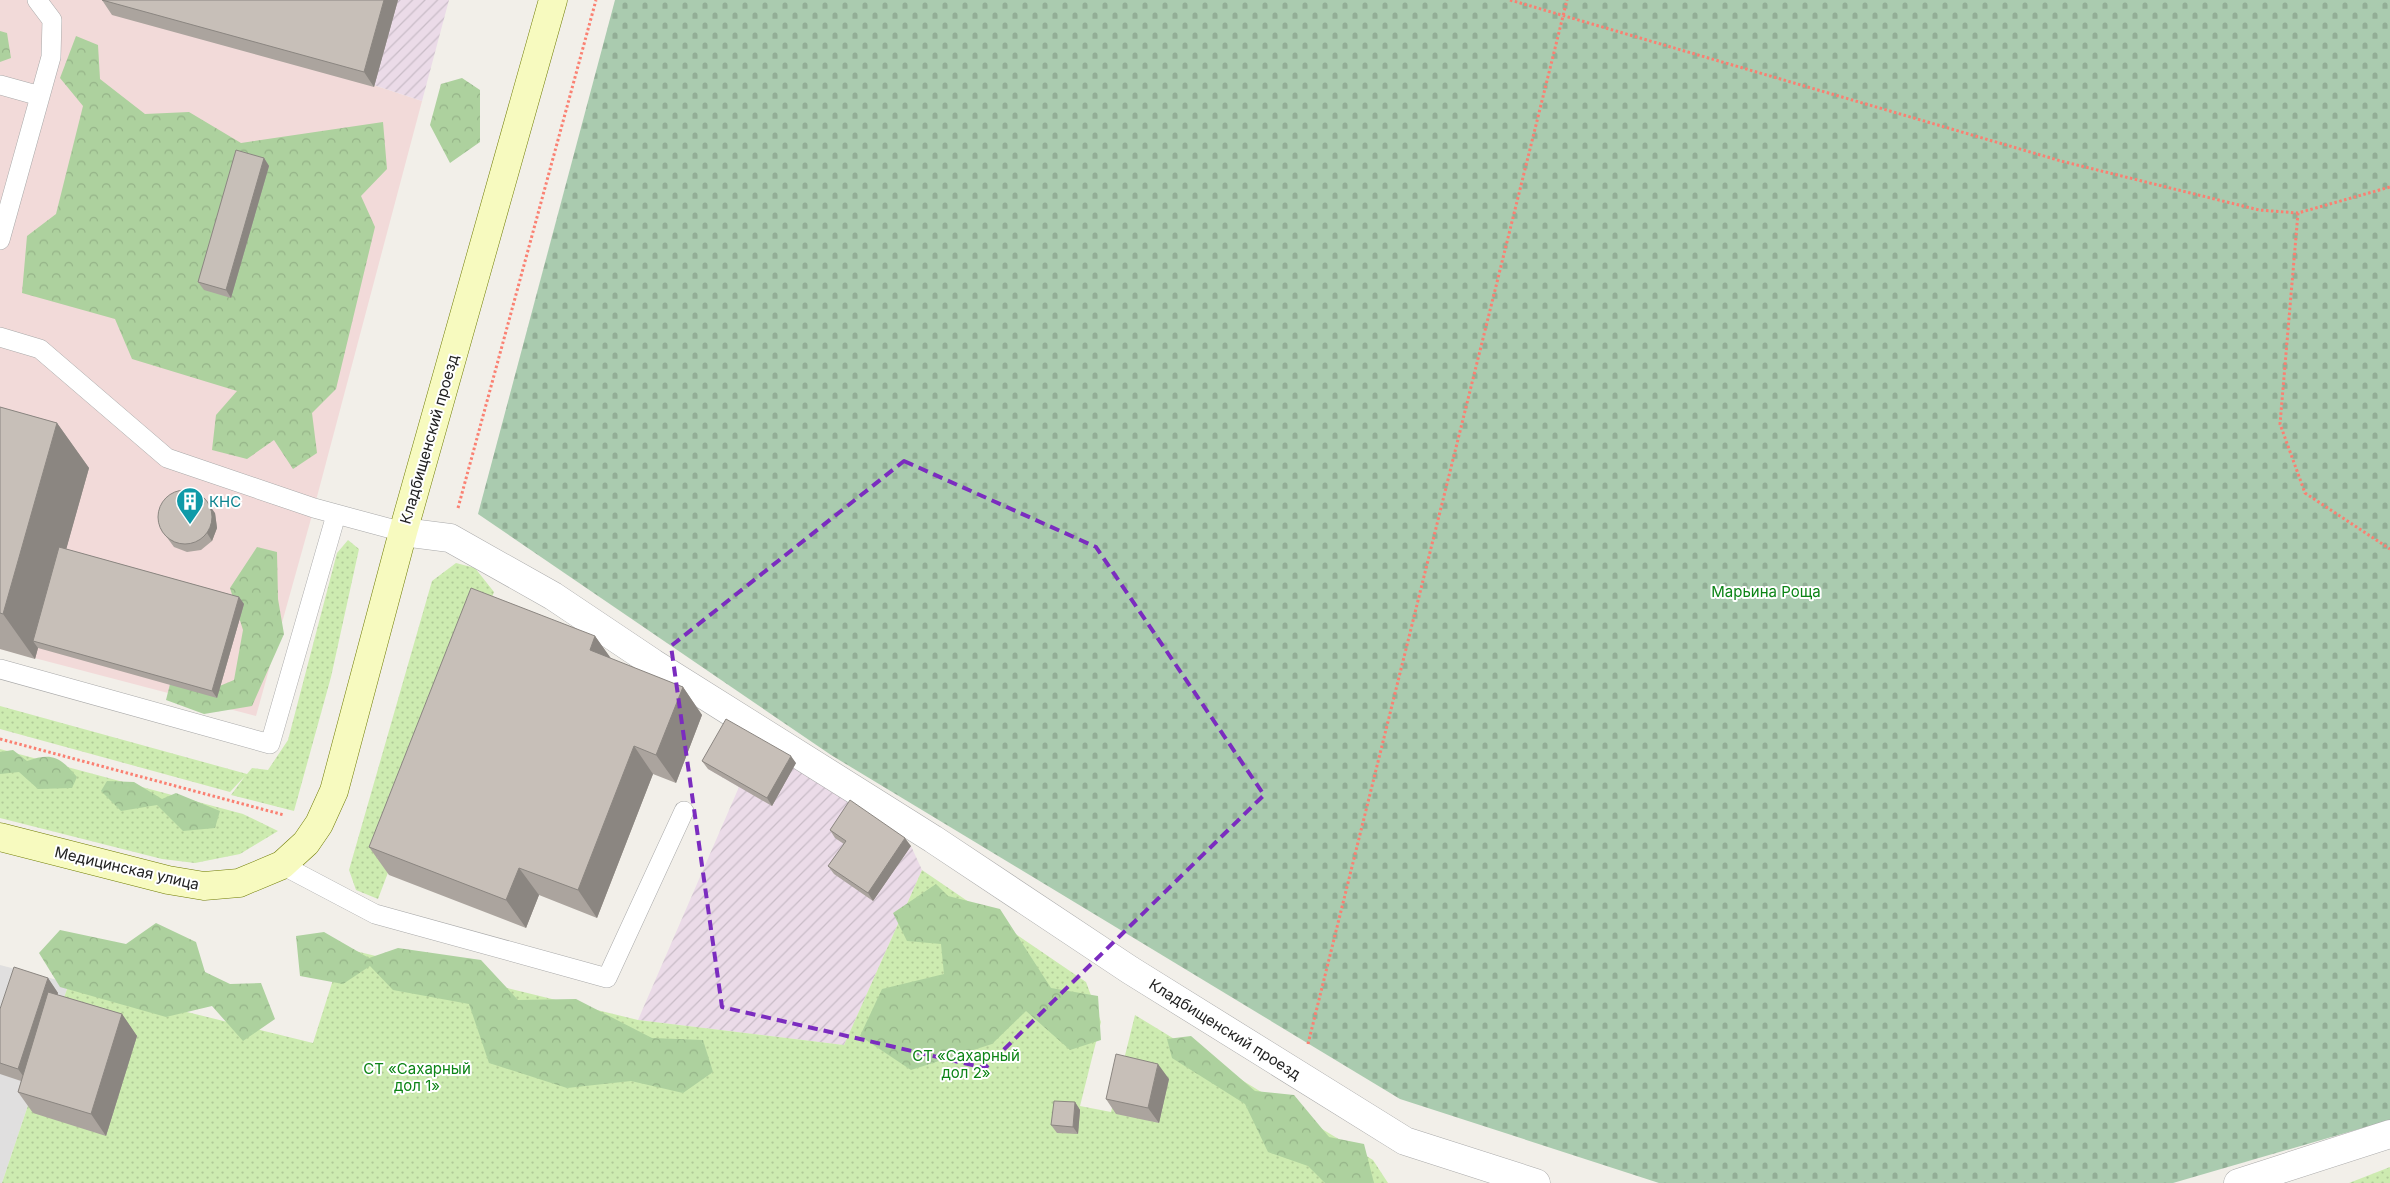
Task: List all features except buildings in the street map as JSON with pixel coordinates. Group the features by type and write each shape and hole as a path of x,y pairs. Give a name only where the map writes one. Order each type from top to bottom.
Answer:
{"street":[{"name":"Кладбищенский проезд","path":"282,865 306,844 319,824 334,791 403,532 553,0"},
{"path":"403,532 450,538"},
{"name":"Кладбищенский проезд","path":"450,538 553,596 653,663 933,839 1130,970 1405,1141 1536,1183"},
{"name":"Медицинская улица","path":"0,837 168,880 204,886 239,883 282,865"},
{"path":"2238,1183 2390,1134"}],"lane":[{"path":"0,240 51,57 52,20 37,0"},
{"path":"0,84 40,96"},
{"path":"0,338 40,349 168,458 336,515 403,532"},
{"path":"0,669 270,744 336,515"},
{"path":"282,865 375,914 607,978 684,811"}],"path":[{"path":"450,538 596,0"},
{"path":"1510,0 2061,161 2259,210 2298,213 2390,187"},
{"path":"1300,1076 1567,0"},
{"path":"2298,213 2280,424 2305,493 2390,549"},
{"path":"0,739 319,824"}],"highlighted area":[{"path":"904,461 1096,547 1264,795 985,1068 722,1007 671,646"}],"shaded area":[{"path":"0,0 116,0 422,101 314,508 256,716 0,649"},
{"path":"117,0 449,0 422,101"},
{"path":"796,763 855,808 911,846 922,870 844,1045 638,1020 739,787 708,769"},
{"path":"0,965 69,983 2,1183 0,1183"}],"green space":[{"name":"Марьина Роща","path":"615,0 2390,0 2390,1120 2173,1183 1659,1183 1400,1099 831,755 478,514"},
{"path":"0,31 7,33 11,58 0,62"},
{"path":"76,36 98,45 100,79 145,114 189,112 241,143 383,122 387,169 361,196 375,227 336,389 312,413 317,453 293,469 274,440 247,459 212,450 216,415 237,391 132,359 115,319 22,293 27,236 56,214 83,106 60,78"},
{"path":"462,78 480,90 480,142 450,163 430,125 441,84"},
{"path":"348,540 359,549 331,677 294,811 231,795 245,776 230,792 0,729 0,706 247,774 252,768 268,770 288,740 337,553"},
{"path":"257,547 277,552 278,599 284,634 252,706 204,714 166,700 172,676 210,690 234,680 243,630 230,588"},
{"path":"456,563 475,568 494,592 378,899 356,890 349,870 432,581"},
{"path":"0,749 243,814 278,831 240,854 195,863 162,859 0,818"},
{"path":"13,750 27,761 49,757 60,761 77,777 72,788 38,789 19,772 0,774 0,752"},
{"path":"107,781 134,782 162,799 176,793 220,811 215,828 183,831 157,805 121,811 101,791"},
{"name":"СТ «Сахарный дол 1»","path":"922,870 1086,982 1101,1022 1080,1106 1111,1112 1135,1015 1373,1160 1388,1183 2,1183 69,983 313,1043 343,948 638,1020 844,1045"},
{"path":"936,884 948,896 1000,909 1051,988 1098,996 1101,1040 1070,1050 1026,1011 992,1044 911,1070 860,1036 882,989 944,974 941,944 907,941 893,913"},
{"path":"156,923 196,942 205,972 230,984 261,983 275,1019 243,1041 212,1006 166,1017 60,987 39,953 60,930 126,944"},
{"path":"324,932 369,958 398,948 481,960 518,1000 576,999 652,1038 703,1040 713,1072 683,1093 631,1081 567,1088 489,1063 469,1004 393,990 370,966 343,984 300,976 296,936"},
{"path":"1191,1036 1255,1091 1294,1095 1329,1137 1364,1144 1374,1183 1325,1183 1308,1166 1268,1152 1245,1104 1172,1058 1167,1039"},
{"path":"2390,1167 2390,1183 2349,1183"}],"place":[{"name":"КНС","path":"190,525"}],"park label":[{"name":"СТ «Сахарный дол 2»","path":"966,1064"}]}
